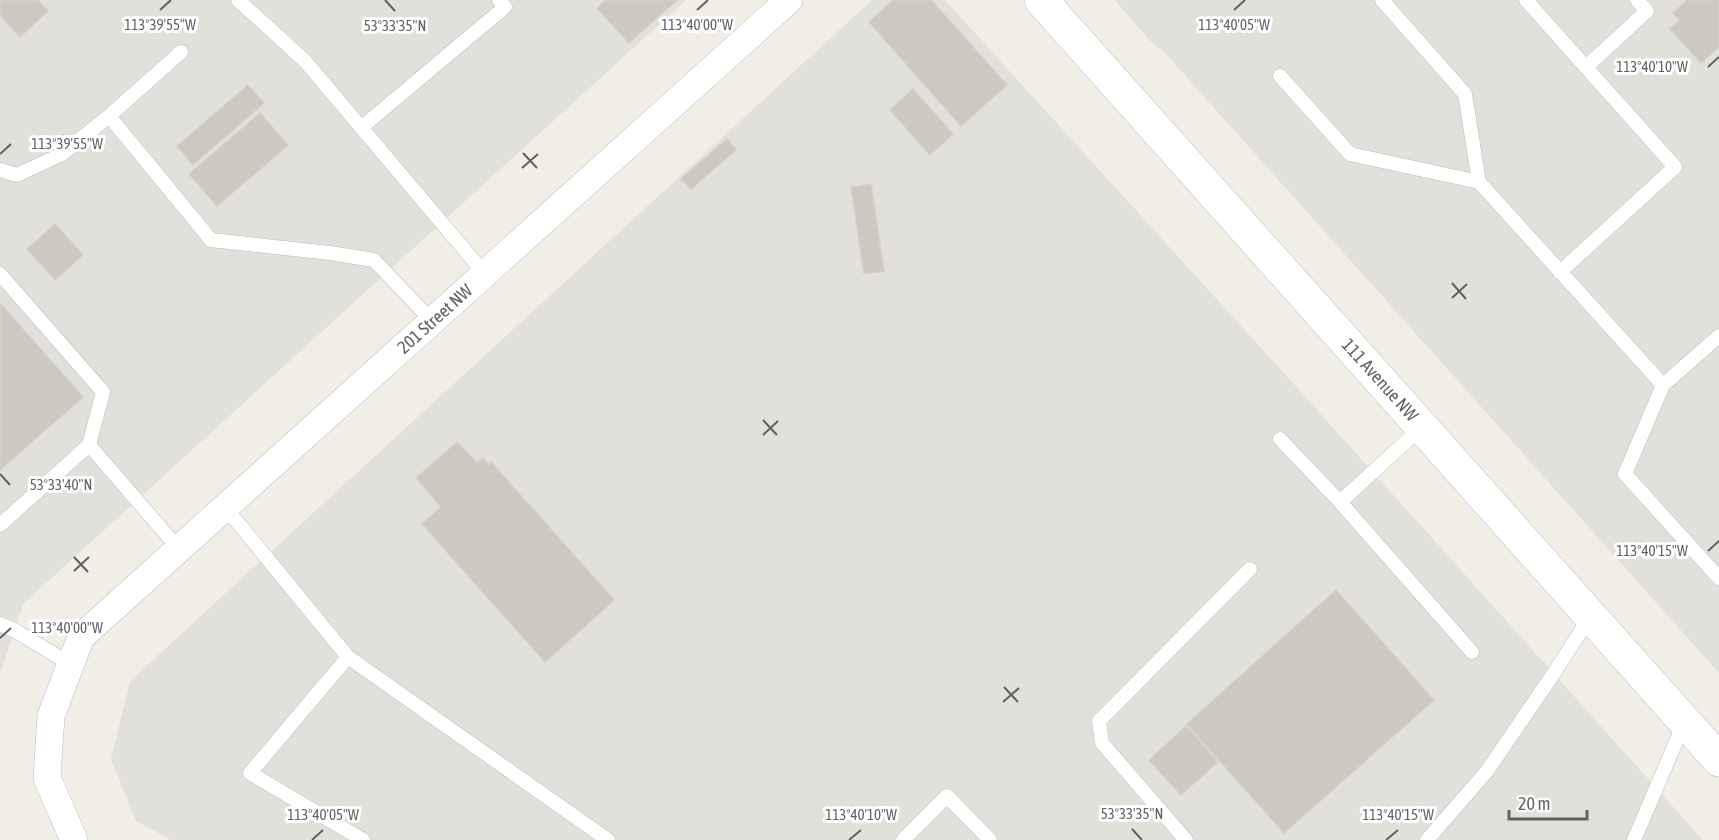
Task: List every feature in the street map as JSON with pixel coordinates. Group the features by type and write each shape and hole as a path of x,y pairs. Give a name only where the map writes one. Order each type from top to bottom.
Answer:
{"street":[{"name":"201 Street NW","path":"70,664 81,637 789,0"},
{"name":"111 Avenue NW","path":"1041,0 1685,721 1716,752"},
{"path":"70,664 51,716 47,778 74,840"}],"lane":[{"path":"238,0 305,60 485,274"},
{"path":"362,127 505,7 499,0"},
{"path":"1382,0 1465,94 1479,182 1663,385"},
{"path":"1526,0 1675,167 1560,272"},
{"path":"1586,67 1647,11 1637,0"},
{"path":"0,170 17,175 62,154 181,52"},
{"path":"1280,76 1350,154 1479,182"},
{"path":"109,116 211,240 374,260 432,321"},
{"path":"0,274 103,392 89,445 0,525"},
{"path":"1719,336 1663,385 1625,474 1719,578"},
{"path":"1340,502 1422,427"},
{"path":"1280,439 1340,502 1472,652"},
{"path":"89,445 179,549"},
{"path":"225,507 348,657 609,840"},
{"path":"1186,840 1102,743 1099,721 1250,569"},
{"path":"1426,840 1487,771 1591,616"},
{"path":"0,624 16,631 70,664"},
{"path":"348,657 250,773 363,840"},
{"path":"1634,840 1685,721"},
{"path":"903,840 947,796 990,840"}],"shaded area":[{"path":"0,0 686,0 23,604 0,674"},
{"path":"872,0 945,0 1703,840 171,840 136,821 111,759 130,681"},
{"path":"1115,0 1719,0 1719,673 1165,53 1149,40"}],"building":[{"path":"0,0 38,0 48,11 20,37 0,15"},
{"path":"606,0 677,0 629,43 597,8"},
{"path":"893,0 931,0 1007,85 961,126 869,22"},
{"path":"1687,0 1719,0 1719,47 1701,63 1670,29 1680,20 1673,13"},
{"path":"248,85 264,103 193,165 177,146"},
{"path":"913,89 953,134 930,155 890,110"},
{"path":"260,113 288,145 217,206 189,174"},
{"path":"727,139 736,150 691,189 681,179"},
{"path":"871,184 884,271 864,274 851,187"},
{"path":"55,224 83,255 55,280 27,249"},
{"path":"0,303 83,397 0,470"},
{"path":"457,442 477,463 483,458 489,465 491,462 614,600 545,662 422,524 441,507 416,478"},
{"path":"1336,590 1434,700 1284,833 1187,724"},
{"path":"1186,726 1218,762 1181,795 1149,760"}]}
